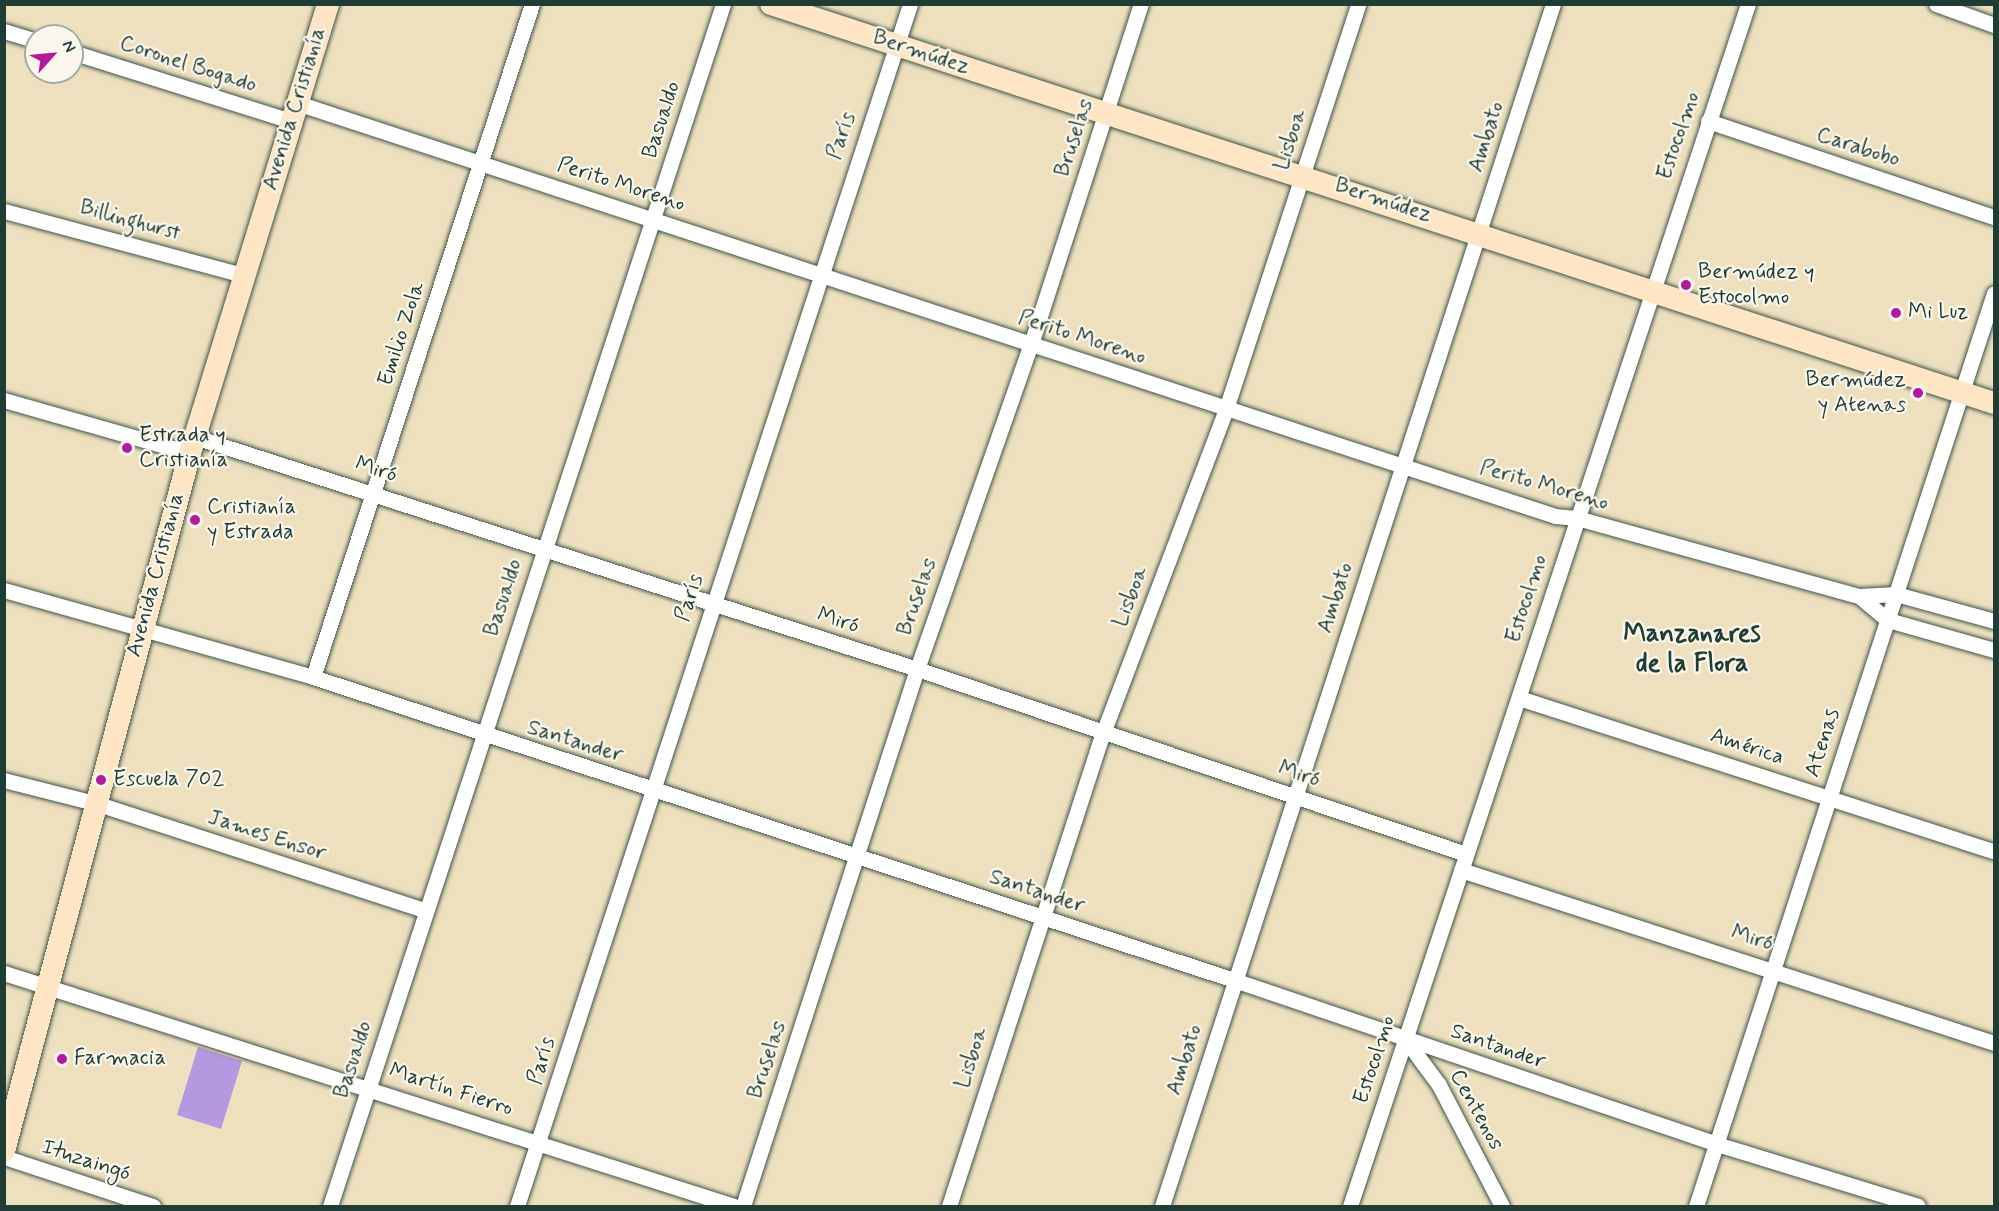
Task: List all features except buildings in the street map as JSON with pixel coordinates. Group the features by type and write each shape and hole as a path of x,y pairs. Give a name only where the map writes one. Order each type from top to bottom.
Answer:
{"street":[{"name":"Avenida Cristianía","path":"4,1151 50,986 141,627 192,445 328,4"},
{"name":"Emilio Zola","path":"313,678 532,4"},
{"name":"Basualdo","path":"330,1206 723,4"},
{"name":"Bermúdez","path":"771,4 1304,175 1651,292 1995,403"},
{"name":"París","path":"517,1206 540,1144 651,789 818,276 910,4"},
{"name":"Bruselas","path":"743,1206 858,858 917,669 1031,344 1141,4"},
{"name":"Lisboa","path":"949,1206 1041,917 1103,732 1226,409 1358,4"},
{"name":"Ambato","path":"1162,1206 1553,4"},
{"name":"Estocolmo","path":"1350,1206 1748,4"},
{"path":"1935,4 1955,8 1995,25"},
{"path":"4,31 24,37"},
{"name":"Coronel Bogado","path":"84,55 294,112"},
{"name":"Perito Moreno","path":"294,112 480,163 654,219 818,276 1555,516 1577,518 1859,596 1896,594 1995,621"},
{"name":"Carabobo","path":"1708,122 1995,217"},
{"name":"Billinghurst","path":"4,211 243,275"},
{"name":"Atenas","path":"1696,1206 1995,293"},
{"name":"Miró","path":"4,400 192,445 374,493 543,550 917,669 1466,854"},
{"name":"Santander","path":"4,590 141,627 313,678 484,736 1234,980 1717,1144 1918,1206"},
{"name":"Perito Moreno","path":"1859,596 1888,620 1995,650"},
{"name":"América","path":"1519,698 1995,851"},
{"name":"James Ensor","path":"4,780 95,804 425,910"},
{"name":"Miró","path":"1461,870 1995,1043"},
{"name":"Martín Fierro","path":"4,973 369,1087 734,1206"},
{"name":"Centenos","path":"1406,1039 1438,1083 1502,1206"},
{"path":"1438,1083 1440,1067 1452,1055"},
{"name":"Ituzaingó","path":"4,1157 153,1206"}],"place":[{"name":"Bermúdez y Estocolmo","path":"1686,285"},
{"name":"Mi Luz","path":"1896,313"},
{"name":"Bermúdez y Atenas","path":"1918,393"},
{"name":"Estrada y Cristianía","path":"127,448"},
{"name":"Cristianía y Estrada","path":"195,520"},
{"name":"Escuela 702","path":"101,780"},
{"name":"Farmacia","path":"62,1059"}],"district":[{"name":"Manzanares de la Flora","path":"1692,650"}]}
